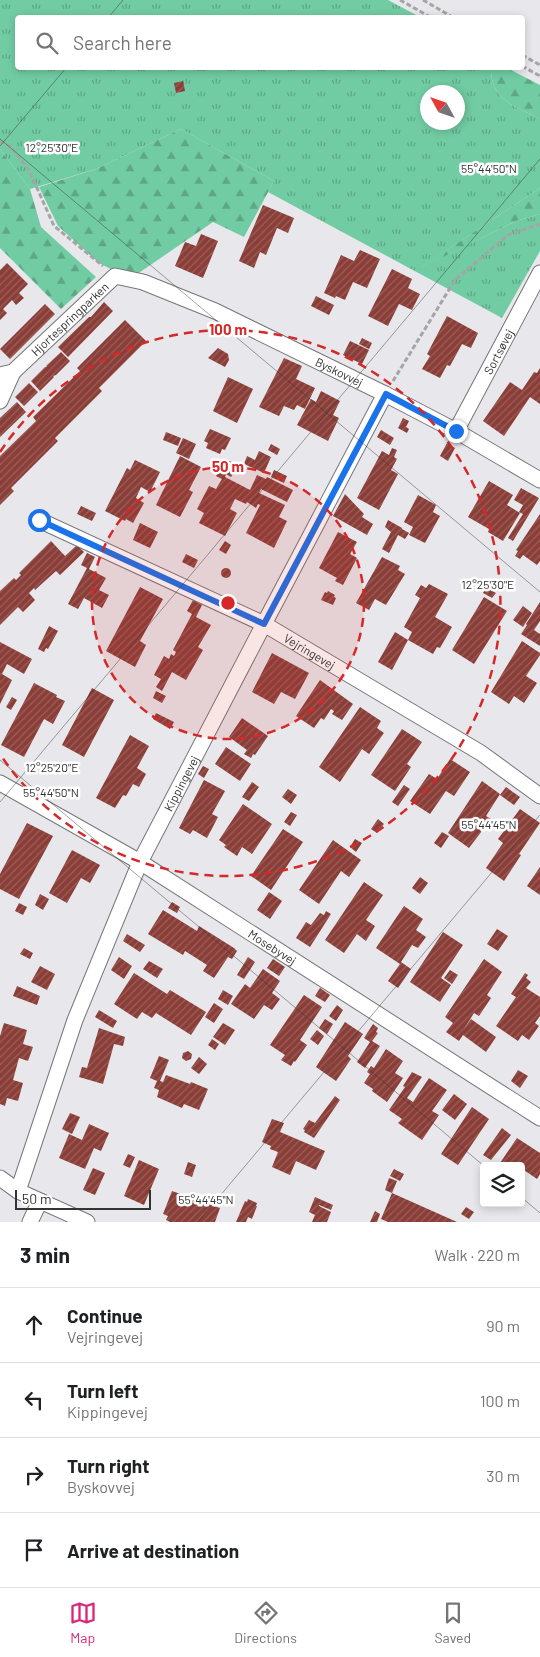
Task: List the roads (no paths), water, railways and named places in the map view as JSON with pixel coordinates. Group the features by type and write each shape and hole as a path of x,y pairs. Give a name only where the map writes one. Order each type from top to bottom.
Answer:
{"street":[{"name":"Sortsøvej","path":"456,431 540,273"},
{"name":"Hjortespringparken","path":"0,401 7,374 115,276 143,282 215,311"},
{"name":"Byskovvej","path":"215,311 386,394 456,431 540,480"},
{"name":"Kippingevej","path":"18,1191 75,1020 140,862 386,394"},
{"name":"Vejringevej","path":"39,520 264,624 481,753 540,796"},
{"name":"Mosebyvej","path":"0,783 140,862 540,1118"},
{"path":"0,1178 18,1191 87,1222"},
{"path":"30,1222 40,1201"}]}
